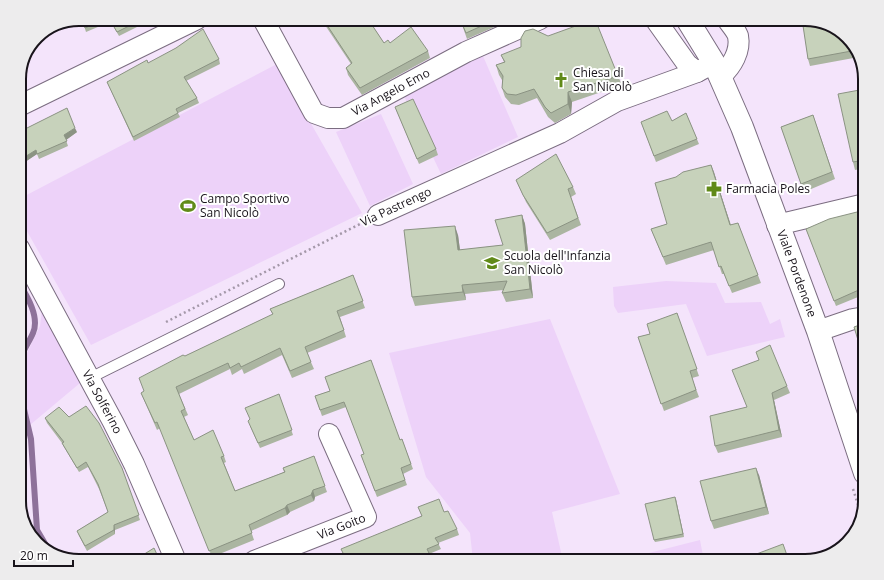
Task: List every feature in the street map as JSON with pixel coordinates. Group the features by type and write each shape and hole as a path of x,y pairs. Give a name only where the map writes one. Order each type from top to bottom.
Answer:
{"main road":[{"name":"Viale Pordenone","path":"690,26 710,70 742,127 777,225 818,331 858,452"}],"street":[{"path":"26,103 183,26"},
{"name":"Via Angelo Emo","path":"267,26 314,113 328,118 343,118 466,52 522,26"},
{"path":"660,26 687,64 710,70 735,58 738,49 738,35 732,26"},
{"name":"Via Pastrengo","path":"378,215 560,133 617,101 710,70"},
{"path":"777,225 858,206"},
{"name":"Via Solferino","path":"26,261 90,378 134,464 173,554"},
{"path":"818,331 858,319"},
{"name":"Via Goito","path":"272,554 366,518 329,434"}],"lane":[{"path":"90,378 279,284"}],"path":[{"name":"Via Pastrengo","path":"160,325 378,215"}],"shaded area":[{"path":"483,56 518,137 441,174 403,94"},
{"name":"Campo Sportivo San Nicolò","path":"277,64 362,213 91,345 26,229 26,195"},
{"path":"381,114 413,184 370,206 336,132"},
{"path":"666,281 716,283 725,303 761,302 770,324 780,319 785,337 707,356 686,304 618,313 614,306 613,287"},
{"path":"42,310 80,383 30,425 26,404 26,355 40,326"},
{"path":"550,319 620,494 552,512 561,554 472,554 470,533 426,477 389,353"},
{"path":"700,540 703,554 645,554"}],"building":[{"path":"114,26 129,26 117,32"},
{"path":"328,26 373,26 384,43 388,40 390,43 411,27 428,51 360,88 346,68 352,63"},
{"path":"463,26 482,26 466,33"},
{"name":"Chiesa di San Nicolò","path":"576,26 598,26 618,76 568,92 568,104 551,113 545,107 534,89 516,95 507,94 502,88 503,76 496,65 505,62 501,55 521,47 521,38 525,31 533,29 548,36"},
{"path":"803,26 816,27 829,31 840,39 850,51 808,59"},
{"path":"203,29 219,59 184,77 197,98 176,109 178,113 133,137 107,82 147,60 148,63 176,48"},
{"path":"858,90 858,161 853,162 838,94"},
{"path":"413,99 436,149 417,159 395,107"},
{"path":"67,108 75,128 64,135 67,141 37,154 36,150 26,156 26,128"},
{"path":"667,111 672,121 686,113 697,139 654,156 641,122"},
{"path":"813,115 832,172 801,184 781,127"},
{"path":"556,154 573,187 568,189 578,218 547,233 523,195 516,180"},
{"path":"711,165 730,225 738,223 758,275 729,286 721,266 719,267 711,242 663,257 651,229 667,224 655,183 676,177 683,172"},
{"path":"858,212 858,290 834,301 806,229 829,219"},
{"path":"522,215 530,289 502,293 507,281 462,285 463,292 412,297 404,230 455,226 458,250 503,245 495,220"},
{"path":"353,275 363,301 337,311 344,330 305,347 311,362 290,371 280,348 241,367 239,363 230,368 228,363 176,387 185,409 181,411 194,440 213,430 224,456 221,457 235,491 285,472 283,468 314,456 325,486 313,490 311,495 287,505 285,508 249,525 252,533 209,551 157,422 155,423 141,393 144,391 139,378 183,355 185,356 273,314 270,309"},
{"path":"677,313 697,369 690,371 696,390 661,404 638,337 650,334 647,324"},
{"path":"858,326 858,340 854,327"},
{"path":"770,345 787,386 772,393 779,430 715,446 710,416 747,407 732,370 759,360 756,352"},
{"path":"371,360 400,440 402,439 411,464 401,468 405,480 375,491 361,455 364,454 344,402 320,410 315,396 330,391 325,377"},
{"path":"279,394 292,430 258,443 248,421 250,419 245,408"},
{"path":"86,406 99,423 122,468 139,515 114,525 114,530 85,546 77,531 108,512 98,484 86,462 77,468 62,443 64,442 45,418 59,407 69,417"},
{"path":"756,468 766,507 711,521 700,481"},
{"path":"675,497 683,534 654,540 645,504"},
{"path":"439,499 444,512 448,511 457,529 435,538 439,544 427,549 429,553 341,554 343,553 341,549 422,516 418,507"},
{"path":"783,544 787,554 757,554"},
{"path":"154,548 157,554 144,554"}],"waterway":[{"path":"26,294 32,307 35,320 35,327 26,347"},
{"path":"26,418 31,439 37,530 43,541"}],"place":[{"name":"Chiesa di San Nicolò","path":"561,80"},
{"name":"Farmacia Poles","path":"714,189"},
{"name":"Campo Sportivo San Nicolò","path":"188,206"},
{"name":"Scuola dell'Infanzia San Nicolò","path":"492,263"}]}
